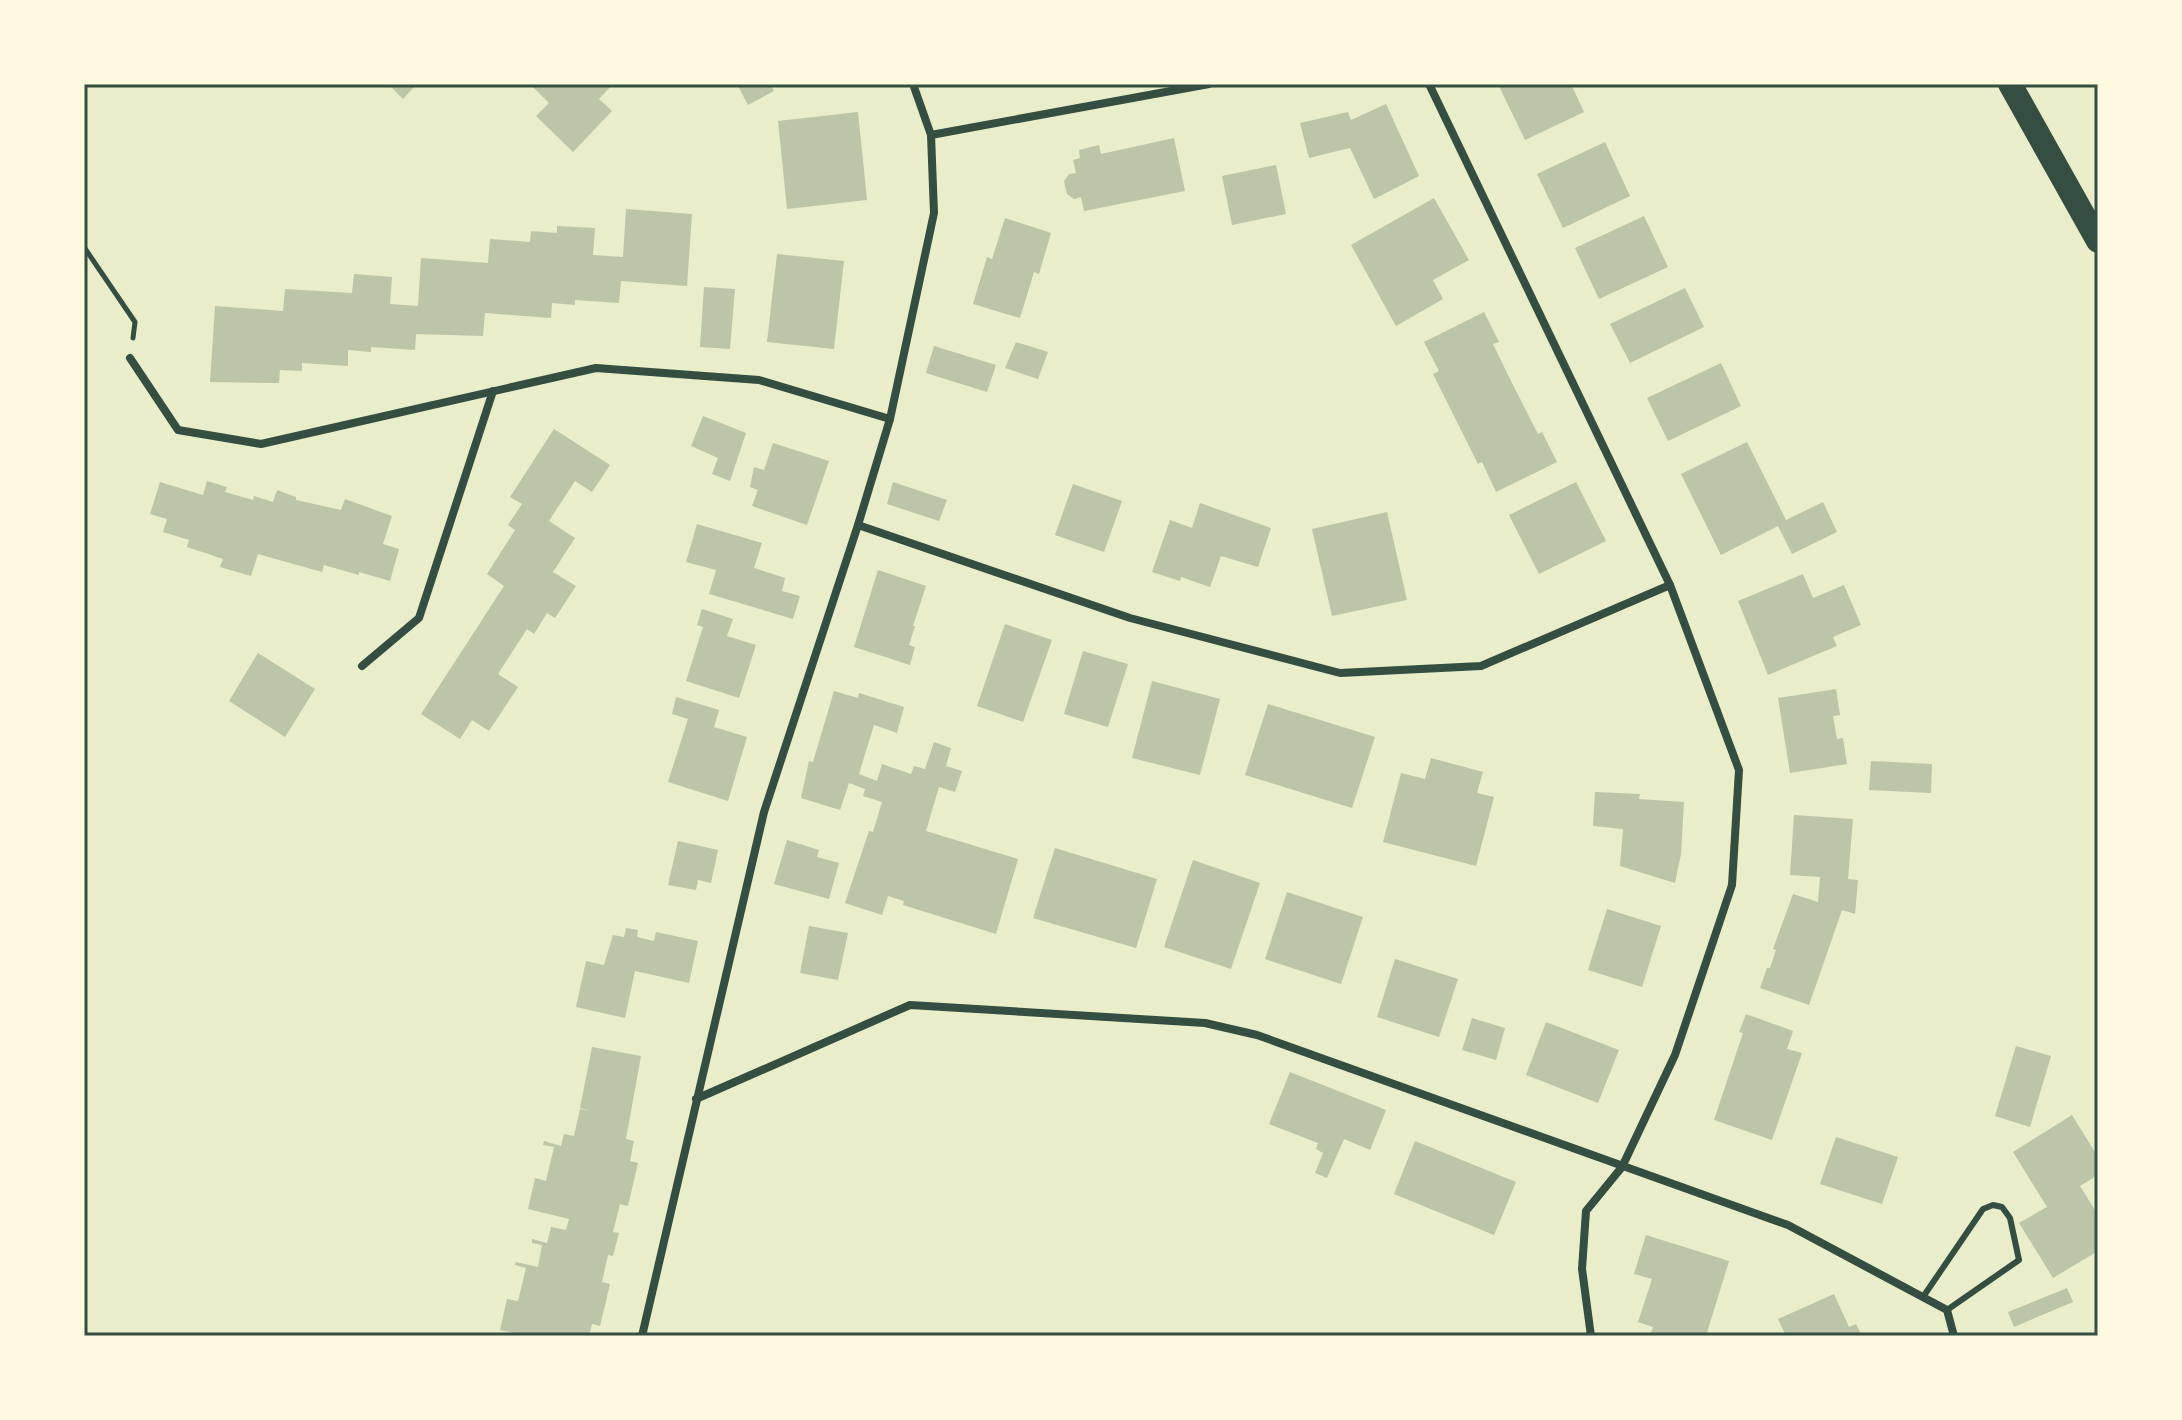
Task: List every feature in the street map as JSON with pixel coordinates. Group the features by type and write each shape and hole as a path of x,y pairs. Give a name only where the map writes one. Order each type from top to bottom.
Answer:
{"highway":[{"path":"2010,84 2098,241"}],"street":[{"path":"642,1336 764,812 890,419 934,213 931,135 913,84"},
{"path":"931,135 1209,84"},
{"path":"1429,84 1670,585 1739,770 1732,885 1675,1055 1622,1167 1586,1211 1582,1269 1591,1336"},
{"path":"130,358 178,430 261,444 596,368 759,380 890,419"},
{"path":"362,666 419,618 493,391"},
{"path":"858,525 1130,618 1340,673 1481,666 1670,585"},
{"path":"696,1099 910,1005 1205,1023 1257,1035 1788,1225 1947,1310 1954,1336"}],"lane":[{"path":"1923,1297 1983,1209 1993,1205 2002,1207 2010,1218 2019,1260 1947,1310"}],"path":[{"path":"84,247 135,322 130,358"}],"building":[{"path":"388,84 417,84 403,99"},
{"path":"530,84 613,84 599,99 612,111 573,152 536,116 549,103"},
{"path":"737,84 770,84 774,91 748,105"},
{"path":"1498,84 1571,84 1584,112 1525,140"},
{"path":"1386,104 1419,176 1374,199 1350,148 1309,158 1300,123 1348,112 1351,120"},
{"path":"858,112 867,200 787,209 778,121"},
{"path":"1174,138 1185,191 1084,211 1081,197 1074,199 1067,194 1064,181 1069,174 1076,173 1073,160 1080,158 1079,150 1099,145 1101,154"},
{"path":"1605,142 1630,196 1563,228 1537,174"},
{"path":"1276,165 1286,214 1232,225 1222,176"},
{"path":"1434,198 1469,260 1433,280 1443,299 1396,326 1351,245"},
{"path":"626,209 692,214 687,286 621,281 619,303 575,300 575,305 552,303 551,318 485,313 483,336 416,334 415,350 371,347 371,352 348,350 348,366 302,363 302,371 280,370 279,383 210,382 215,306 283,311 285,289 352,293 354,274 392,277 390,304 418,306 421,258 488,263 490,239 530,242 531,231 557,233 557,226 595,228 593,255 623,257"},
{"path":"1644,216 1668,267 1599,299 1575,248"},
{"path":"1005,218 1051,233 1039,274 1034,272 1020,318 973,304 987,257 992,259"},
{"path":"777,254 844,261 834,349 767,342"},
{"path":"704,287 735,289 730,349 700,347"},
{"path":"1685,288 1704,327 1630,363 1610,324"},
{"path":"1484,312 1499,342 1493,344 1508,375 1538,434 1542,432 1557,462 1496,492 1482,462 1478,464 1433,374 1439,371 1424,342"},
{"path":"1016,342 1048,352 1038,379 1005,368"},
{"path":"934,346 996,365 987,392 926,373"},
{"path":"1721,363 1741,406 1668,441 1647,398"},
{"path":"703,416 746,433 730,481 712,474 718,458 691,446"},
{"path":"554,429 610,465 592,492 575,481 549,521 575,538 553,572 576,586 555,618 547,613 534,634 527,629 498,674 518,687 489,731 472,720 460,739 421,714 504,586 487,574 515,530 508,525 522,504 510,497"},
{"path":"1747,442 1786,520 1823,502 1837,532 1792,554 1778,526 1721,555 1681,474"},
{"path":"773,443 829,461 807,525 752,506 758,490 750,487 754,467 764,470"},
{"path":"207,481 227,487 225,492 253,500 254,496 273,502 277,490 296,497 296,500 341,510 345,499 392,516 383,544 399,549 390,581 324,565 322,572 258,554 251,576 220,567 223,559 187,547 189,540 163,532 167,519 150,514 160,482 203,495"},
{"path":"893,482 947,500 939,521 887,504"},
{"path":"1576,482 1606,541 1539,574 1509,515"},
{"path":"1073,484 1122,501 1104,552 1055,535"},
{"path":"1200,503 1271,528 1258,567 1221,556 1210,587 1181,577 1180,581 1152,572 1170,520 1192,528"},
{"path":"1387,512 1407,600 1332,616 1312,529"},
{"path":"697,524 762,543 754,568 785,578 782,591 800,596 793,619 709,594 716,570 686,562"},
{"path":"878,570 926,586 909,645 915,647 910,665 854,647"},
{"path":"1803,574 1813,598 1844,585 1861,625 1833,637 1837,646 1768,675 1738,601"},
{"path":"702,609 733,619 727,636 756,645 739,698 686,681 703,627 697,625"},
{"path":"1005,624 1052,640 1023,722 977,706"},
{"path":"1083,651 1128,664 1108,727 1064,714"},
{"path":"258,653 315,689 285,737 229,701"},
{"path":"1152,681 1220,699 1200,775 1132,758"},
{"path":"1836,689 1840,715 1833,716 1837,739 1843,738 1847,764 1790,773 1778,698"},
{"path":"834,691 858,698 859,693 904,707 897,733 874,725 859,774 877,781 882,764 911,774 914,766 925,769 934,742 951,748 946,766 962,771 955,792 939,787 926,831 1018,859 996,934 903,905 904,901 888,896 882,915 845,903 882,802 863,796 865,789 849,783 840,810 801,798 809,761 813,762"},
{"path":"676,697 719,710 714,727 747,737 728,801 668,782 688,719 672,714"},
{"path":"1268,704 1375,737 1352,808 1245,775"},
{"path":"1431,758 1483,772 1477,793 1494,797 1476,866 1383,842 1401,773 1425,779"},
{"path":"1871,761 1932,764 1931,793 1869,790"},
{"path":"1595,792 1640,794 1639,799 1684,802 1681,854 1675,883 1620,866 1623,829 1593,826"},
{"path":"1794,815 1853,819 1848,879 1858,880 1855,914 1842,910 1809,1005 1760,988 1767,968 1770,968 1776,950 1773,949 1793,894 1818,902 1820,877 1790,875"},
{"path":"787,840 819,850 817,857 839,863 829,899 774,884"},
{"path":"678,841 718,850 711,883 698,880 696,890 668,885"},
{"path":"1055,848 1157,879 1136,948 1033,918"},
{"path":"1193,860 1260,883 1231,969 1164,947"},
{"path":"1287,892 1363,917 1341,984 1265,959"},
{"path":"1607,909 1661,926 1642,987 1588,970"},
{"path":"809,926 848,933 838,980 800,973"},
{"path":"626,928 638,930 637,937 654,941 656,932 698,941 689,983 635,971 625,1018 576,1007 586,961 604,965 613,935 624,937"},
{"path":"1395,959 1458,979 1439,1037 1377,1017"},
{"path":"1746,1014 1793,1031 1787,1049 1802,1053 1772,1140 1714,1120 1743,1033 1739,1032"},
{"path":"1472,1018 1505,1028 1496,1060 1462,1050"},
{"path":"1546,1022 1619,1050 1598,1103 1526,1075"},
{"path":"2016,1046 2051,1056 2030,1127 1995,1116"},
{"path":"592,1047 641,1056 626,1139 634,1141 630,1161 638,1163 628,1206 620,1204 613,1232 619,1233 613,1256 608,1255 602,1282 610,1284 600,1326 592,1324 589,1336 528,1336 500,1330 507,1299 518,1301 526,1268 515,1265 516,1262 538,1267 542,1245 532,1243 532,1239 547,1243 551,1227 566,1230 569,1219 528,1209 535,1178 546,1181 554,1147 543,1145 544,1141 561,1146 564,1134 574,1136 580,1109 590,1111 580,1108"},
{"path":"1290,1072 1386,1110 1370,1150 1344,1139 1327,1178 1315,1173 1323,1153 1316,1149 1318,1143 1269,1124"},
{"path":"2072,1115 2098,1157 2098,1175 2080,1186 2098,1215 2098,1251 2053,1278 2019,1223 2047,1207 2013,1152"},
{"path":"1836,1137 1898,1157 1882,1204 1820,1184"},
{"path":"1415,1141 1516,1182 1494,1235 1394,1194"},
{"path":"1646,1235 1729,1261 1706,1336 1650,1336 1653,1327 1638,1322 1652,1279 1634,1274"},
{"path":"2067,1288 2073,1302 2014,1327 2008,1312"},
{"path":"1834,1294 1849,1327 1856,1324 1862,1336 1786,1336 1778,1319"}]}
